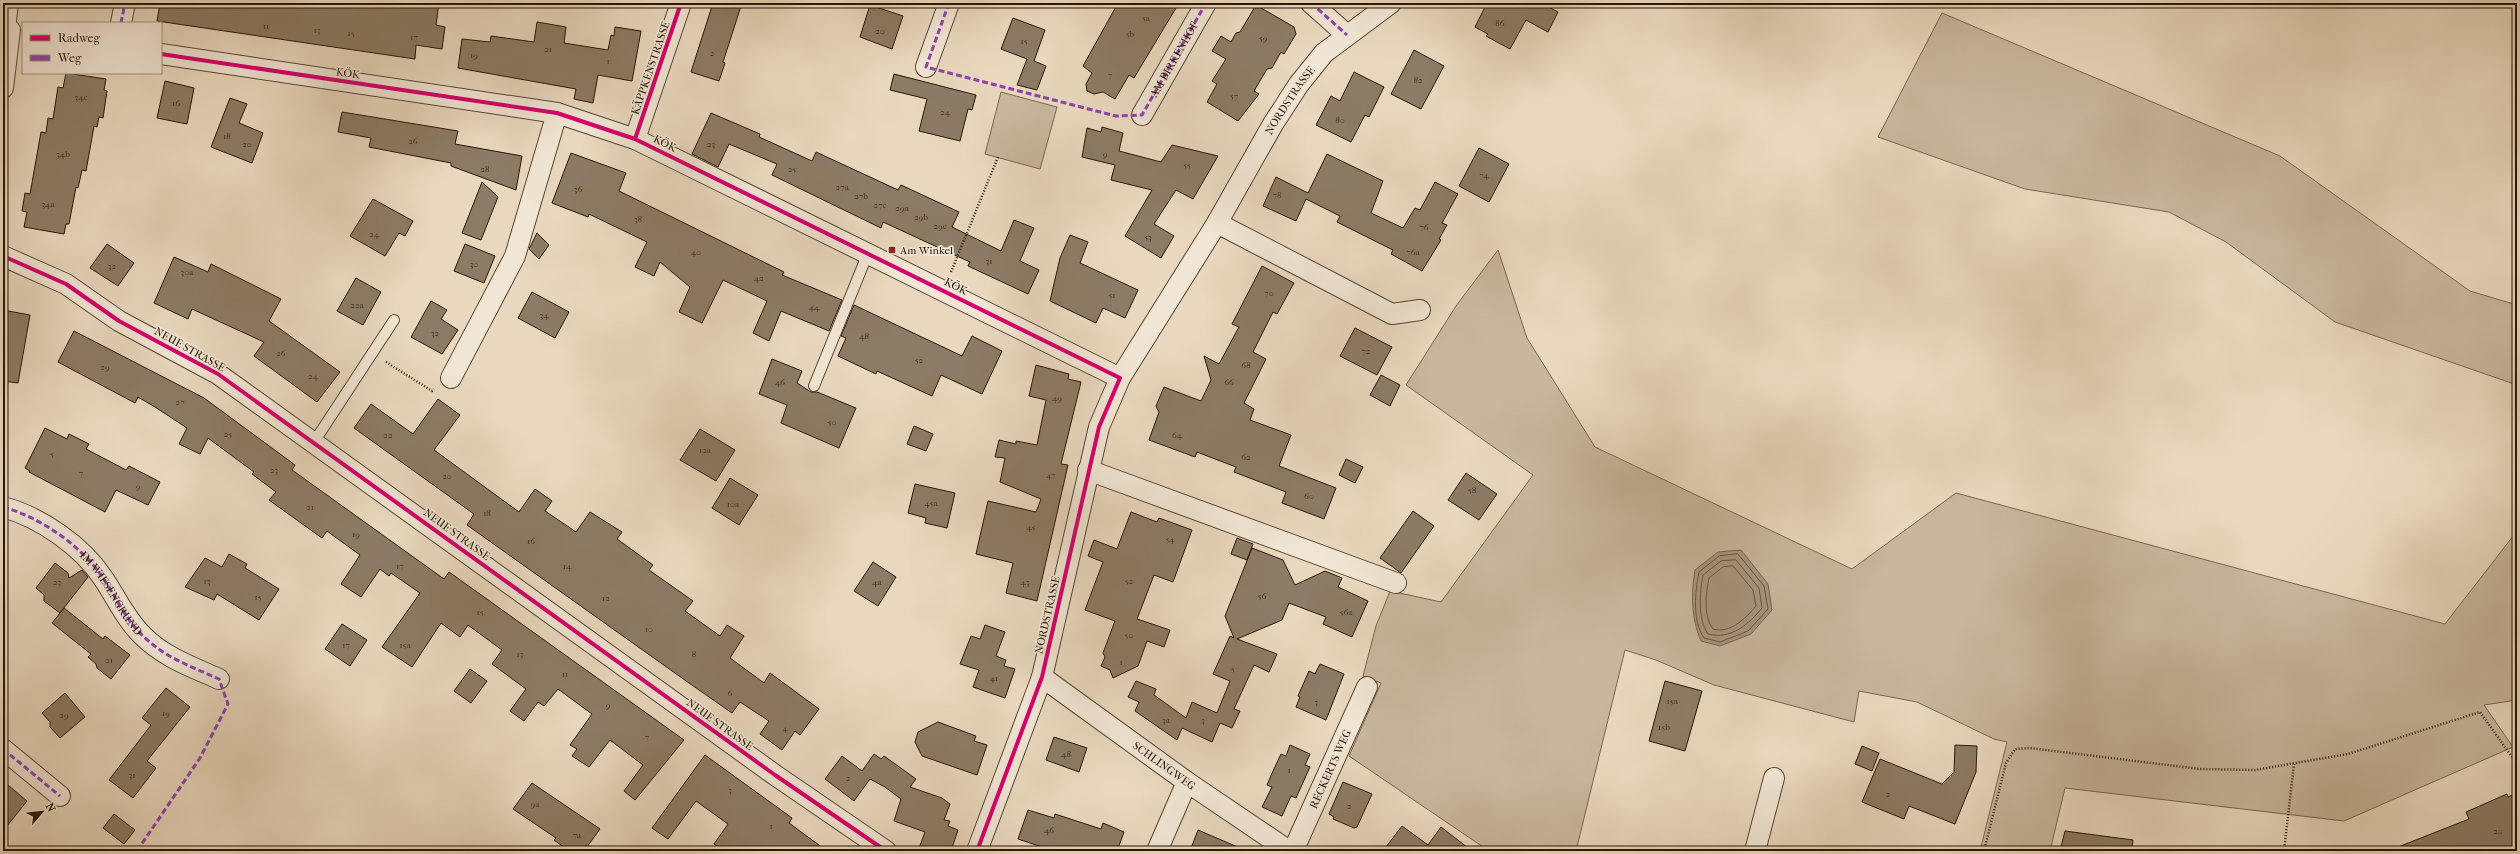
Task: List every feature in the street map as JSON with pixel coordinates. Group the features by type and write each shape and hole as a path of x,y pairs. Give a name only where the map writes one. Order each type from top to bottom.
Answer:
{"street":[{"path":"3,88 10,30 8,3"},
{"path":"121,22 125,3"},
{"name":"KÄPPKENSTRASSE","path":"635,139 681,3"},
{"path":"926,66 949,3"},
{"name":"AM BIRKENHOF","path":"1142,116 1206,3"},
{"path":"1311,3 1347,35"},
{"name":"NORDSTRASSE","path":"978,851 1042,677 1099,427 1120,378 1217,223 1273,124 1299,84 1324,53 1391,3"},
{"name":"KÖK","path":"162,54 557,113 635,139 1120,378"},
{"path":"451,378 515,256 557,113"},
{"path":"1217,223 1392,314 1420,310"},
{"name":"NEUE STRASSE","path":"3,256 66,284 119,321 218,374 756,761 886,851"},
{"path":"1088,470 1396,583"},
{"name":"IM WIESENGRUND","path":"3,507 19,512 77,549 93,564 141,635 161,652 219,680"},
{"name":"SCHLINGWEG","path":"1042,677 1187,782 1289,851"},
{"name":"RECKERTS WEG","path":"1293,851 1367,687"},
{"path":"3,749 60,796"},
{"path":"1755,851 1774,778"},
{"path":"1157,851 1187,782"}],"lane":[{"path":"814,386 868,253"},
{"path":"314,442 374,354 394,320"}],"path":[{"path":"943,290 998,157"},
{"path":"374,354 432,391 451,378"},
{"path":"1984,851 2006,763 2015,749 2030,748 2200,769 2255,770 2348,754 2480,712 2517,764"},
{"path":"2284,851 2294,764"}],"shaded area":[{"path":"1942,13 2280,156 2470,291 2517,305 2517,385 2335,322 2226,242 2169,212 2025,189 1878,137"},
{"path":"1001,92 1057,107 1040,169 985,154"},
{"path":"1498,250 1527,338 1595,447 1852,569 1956,493 2445,624 2517,531 2517,700 2484,705 2513,747 2344,821 2065,788 2050,851 2021,851 1981,847 2007,742 1994,739 1917,702 1859,691 1854,722 1714,685 1656,660 1625,650 1576,851 1489,851 1349,756 1381,683 1363,676 1376,626 1390,591 1441,602 1533,475 1406,385 1456,306"}],"water":[{"path":"1741,550 1768,584 1772,610 1751,634 1720,646 1701,641 1695,623 1693,606 1695,570 1718,552"}],"building":[{"path":"160,3 439,3 436,25 445,27 442,49 416,45 415,59 157,21"},
{"path":"713,3 742,3 723,62 725,63 719,81 691,72"},
{"path":"1118,3 1179,3 1134,78 1129,75 1115,99 1103,92 1094,94 1087,91 1086,84 1092,73 1083,66"},
{"path":"1487,3 1541,3 1558,12 1548,32 1526,20 1510,49 1486,36 1488,34 1475,27"},
{"path":"870,5 903,16 892,49 860,37"},
{"path":"1256,5 1294,27 1296,34 1284,54 1281,52 1272,68 1267,69 1254,91 1259,94 1238,121 1207,102 1217,84 1212,81 1226,59 1212,51 1221,36 1231,42 1236,33 1240,32"},
{"path":"1013,18 1045,30 1034,61 1046,66 1037,90 1017,85 1027,59 1001,49"},
{"path":"537,22 566,27 564,43 608,50 611,35 614,36 615,27 641,31 632,81 598,75 593,103 574,99 576,89 458,68 462,39 490,42 491,36 534,42"},
{"path":"1414,50 1444,66 1421,109 1391,94"},
{"path":"1354,72 1384,87 1369,117 1365,115 1351,142 1316,125 1331,96 1340,101"},
{"path":"66,74 73,74 106,79 104,90 107,91 103,118 99,117 97,127 94,126 86,171 82,170 78,188 76,187 69,224 66,224 64,234 24,227 27,212 22,211 25,193 30,194 41,132 46,133 48,118 53,119 58,87 63,88"},
{"path":"894,74 976,95 972,110 968,109 960,141 919,131 927,99 890,90"},
{"path":"165,81 194,88 187,124 157,118"},
{"path":"230,98 247,104 239,123 263,133 252,163 211,147"},
{"path":"342,112 458,131 455,144 522,156 516,190 451,166 451,163 369,147 371,138 338,132"},
{"path":"711,113 760,134 759,137 812,161 816,152 898,190 901,185 959,212 952,227 1001,251 1014,220 1034,228 1020,261 1039,270 1028,294 968,266 970,262 883,222 881,228 772,175 777,164 729,144 718,167 692,154"},
{"path":"1102,127 1123,133 1119,151 1161,162 1172,145 1218,156 1193,199 1176,190 1154,224 1174,236 1161,258 1125,236 1152,190 1111,180 1115,165 1082,157 1087,128 1101,132"},
{"path":"1479,148 1509,164 1489,202 1459,186"},
{"path":"571,153 626,173 619,191 784,272 782,275 842,300 829,331 781,311 769,341 753,333 767,301 723,280 702,323 679,312 690,287 660,262 654,276 635,267 647,242 589,214 588,217 552,203"},
{"path":"1327,154 1383,181 1371,213 1403,228 1415,208 1420,210 1435,182 1458,194 1442,223 1447,225 1439,239 1441,240 1422,271 1391,254 1393,250 1337,222 1340,216 1306,199 1296,221 1263,206 1276,177 1308,193"},
{"path":"482,182 498,197 481,240 462,233"},
{"path":"373,199 413,221 405,236 399,233 385,256 350,236"},
{"path":"537,233 549,245 539,259 529,249"},
{"path":"1070,235 1088,242 1080,263 1138,290 1125,318 1103,308 1096,323 1050,301 1060,258"},
{"path":"107,244 134,263 118,286 90,268"},
{"path":"465,244 495,256 484,283 454,271"},
{"path":"174,257 208,272 211,264 281,299 269,321 340,372 317,402 254,356 264,342 192,309 188,319 154,303"},
{"path":"1262,266 1294,283 1277,314 1273,312 1253,352 1266,359 1244,403 1254,409 1250,420 1291,435 1279,466 1336,488 1324,519 1282,503 1286,492 1234,472 1236,467 1197,452 1195,457 1149,440 1159,412 1156,406 1164,387 1201,401 1211,380 1204,356 1219,364 1239,327 1232,324"},
{"path":"356,278 381,292 363,325 337,311"},
{"path":"532,292 569,312 555,338 518,318"},
{"path":"431,301 447,310 441,319 458,330 442,354 411,337"},
{"path":"854,305 962,356 972,336 1002,351 982,394 941,375 932,396 877,371 876,374 838,356 846,338 841,336"},
{"path":"3,310 30,315 18,383 3,381"},
{"path":"1355,328 1392,347 1377,375 1340,356"},
{"path":"74,331 204,398 295,465 292,470 444,579 449,572 684,740 635,800 624,791 643,765 610,740 589,767 572,756 577,749 570,745 592,714 558,689 544,706 538,702 524,721 510,711 526,689 492,664 502,650 468,625 460,637 441,623 412,667 382,647 420,593 391,573 389,576 380,569 361,597 341,584 360,555 327,531 322,538 269,500 276,492 252,474 254,472 208,438 200,454 179,444 187,428 138,397 135,403 58,362"},
{"path":"772,359 802,371 797,383 811,392 817,392 856,408 839,448 781,423 787,405 759,394"},
{"path":"1036,365 1069,374 1068,379 1081,382 1061,464 1068,465 1037,601 1006,593 1013,563 976,554 988,501 1036,512 1041,499 1000,482 1005,458 995,457 999,440 1016,444 1016,441 1037,445 1046,400 1029,396"},
{"path":"1381,375 1400,385 1390,406 1370,395"},
{"path":"438,399 460,415 434,450 519,512 535,489 552,501 545,511 576,532 590,512 622,532 617,539 653,565 649,570 693,601 685,611 720,636 727,625 744,636 730,658 764,683 770,673 819,709 800,735 795,731 782,750 760,734 769,721 740,702 732,713 689,683 467,525 474,514 354,428 371,404 413,434"},
{"path":"914,426 933,434 926,451 907,444"},
{"path":"45,428 67,439 69,434 89,444 86,449 126,470 129,466 160,482 148,505 116,490 105,512 29,472 30,471 25,468"},
{"path":"700,429 735,450 716,481 680,460"},
{"path":"1346,459 1363,467 1355,483 1339,475"},
{"path":"1466,473 1497,494 1479,520 1448,500"},
{"path":"730,478 758,495 739,525 712,508"},
{"path":"915,484 955,493 947,528 925,523 926,518 908,513"},
{"path":"1413,511 1434,526 1401,573 1380,558"},
{"path":"1131,512 1157,522 1159,518 1192,530 1173,582 1154,575 1137,619 1170,630 1164,647 1147,641 1138,666 1113,678 1110,670 1101,666 1105,657 1103,653 1115,621 1085,610 1103,562 1088,556 1094,540 1117,549"},
{"path":"1237,538 1253,544 1247,560 1231,554"},
{"path":"1252,548 1283,560 1295,585 1325,571 1342,578 1338,587 1368,601 1352,637 1323,624 1326,617 1289,603 1282,620 1237,639 1277,654 1269,672 1254,665 1234,709 1240,711 1232,728 1220,723 1212,742 1182,728 1177,740 1135,711 1139,702 1128,697 1136,681 1156,689 1154,695 1186,718 1192,702 1217,713 1230,681 1213,674 1230,636 1234,638 1225,616"},
{"path":"229,554 247,564 245,568 279,589 259,620 217,594 214,600 185,587 205,558 222,567"},
{"path":"873,562 896,577 878,606 854,591"},
{"path":"55,563 68,573 69,578 82,570 88,577 60,613 44,601 44,595 36,588"},
{"path":"64,608 103,639 105,636 130,655 111,679 97,668 96,664 88,657 91,654 52,623"},
{"path":"342,624 367,640 350,666 325,649"},
{"path":"985,625 1005,632 996,656 1006,660 1004,666 1015,669 1005,698 973,687 979,670 960,664 971,636 980,639"},
{"path":"1320,664 1344,674 1326,720 1296,707 1300,697 1298,696 1309,671 1315,674"},
{"path":"470,669 487,681 471,703 454,691"},
{"path":"1665,681 1702,691 1685,751 1649,741"},
{"path":"166,688 190,707 147,761 156,768 133,798 109,780 151,725 142,718"},
{"path":"65,693 85,717 60,738 50,727 50,722 42,713"},
{"path":"938,722 976,736 974,741 987,745 977,775 922,756 915,742 918,732"},
{"path":"1054,737 1087,748 1079,772 1046,760"},
{"path":"1290,745 1310,754 1305,765 1310,767 1296,798 1291,796 1282,816 1262,807 1272,787 1267,785 1273,771 1281,754 1286,756"},
{"path":"1955,745 1977,746 1976,772 1955,824 1909,806 1904,819 1862,802 1880,759 1942,784 1954,772"},
{"path":"1862,746 1879,753 1872,771 1855,764"},
{"path":"874,754 881,759 884,756 916,779 910,787 942,798 950,804 944,820 950,821 948,826 958,830 951,851 918,851 925,832 894,821 901,799 885,787 870,779 854,801 825,779 842,756 862,771"},
{"path":"705,755 792,818 789,823 827,851 724,851 714,844 728,824 696,801 668,839 652,828"},
{"path":"3,781 27,801 3,831"},
{"path":"1343,782 1372,794 1357,827 1354,828 1333,819 1334,817 1329,814"},
{"path":"532,783 600,829 584,851 569,851 554,840 556,838 513,809"},
{"path":"2517,793 2517,851 2388,851 2469,819 2466,812 2507,794 2508,797"},
{"path":"1028,810 1054,818 1055,814 1101,829 1103,823 1124,832 1117,851 1054,851 1018,839"},
{"path":"114,814 135,830 124,844 103,828"},
{"path":"1402,826 1428,845 1441,827 1472,851 1383,851"},
{"path":"1198,830 1247,851 1190,851"},
{"path":"2065,831 2133,840 2132,851 2060,851"}],"marked path":[{"path":"121,22 125,3"},
{"path":"949,3 926,67 1116,116 1142,115 1206,3"},
{"path":"1311,3 1347,35"},
{"path":"3,507 45,525 59,534 84,555 103,578 131,623 151,643 169,656 219,679 228,704 200,758 137,851"},
{"path":"3,749 60,796"}],"cycle path":[{"path":"635,139 681,3"},
{"path":"162,54 557,113 635,139 1120,378 1099,427 1042,677 977,851"},
{"path":"3,256 66,284 119,321 218,374 775,775 886,851"}],"place":[{"name":"Am Winkel","path":"892,250"}]}
